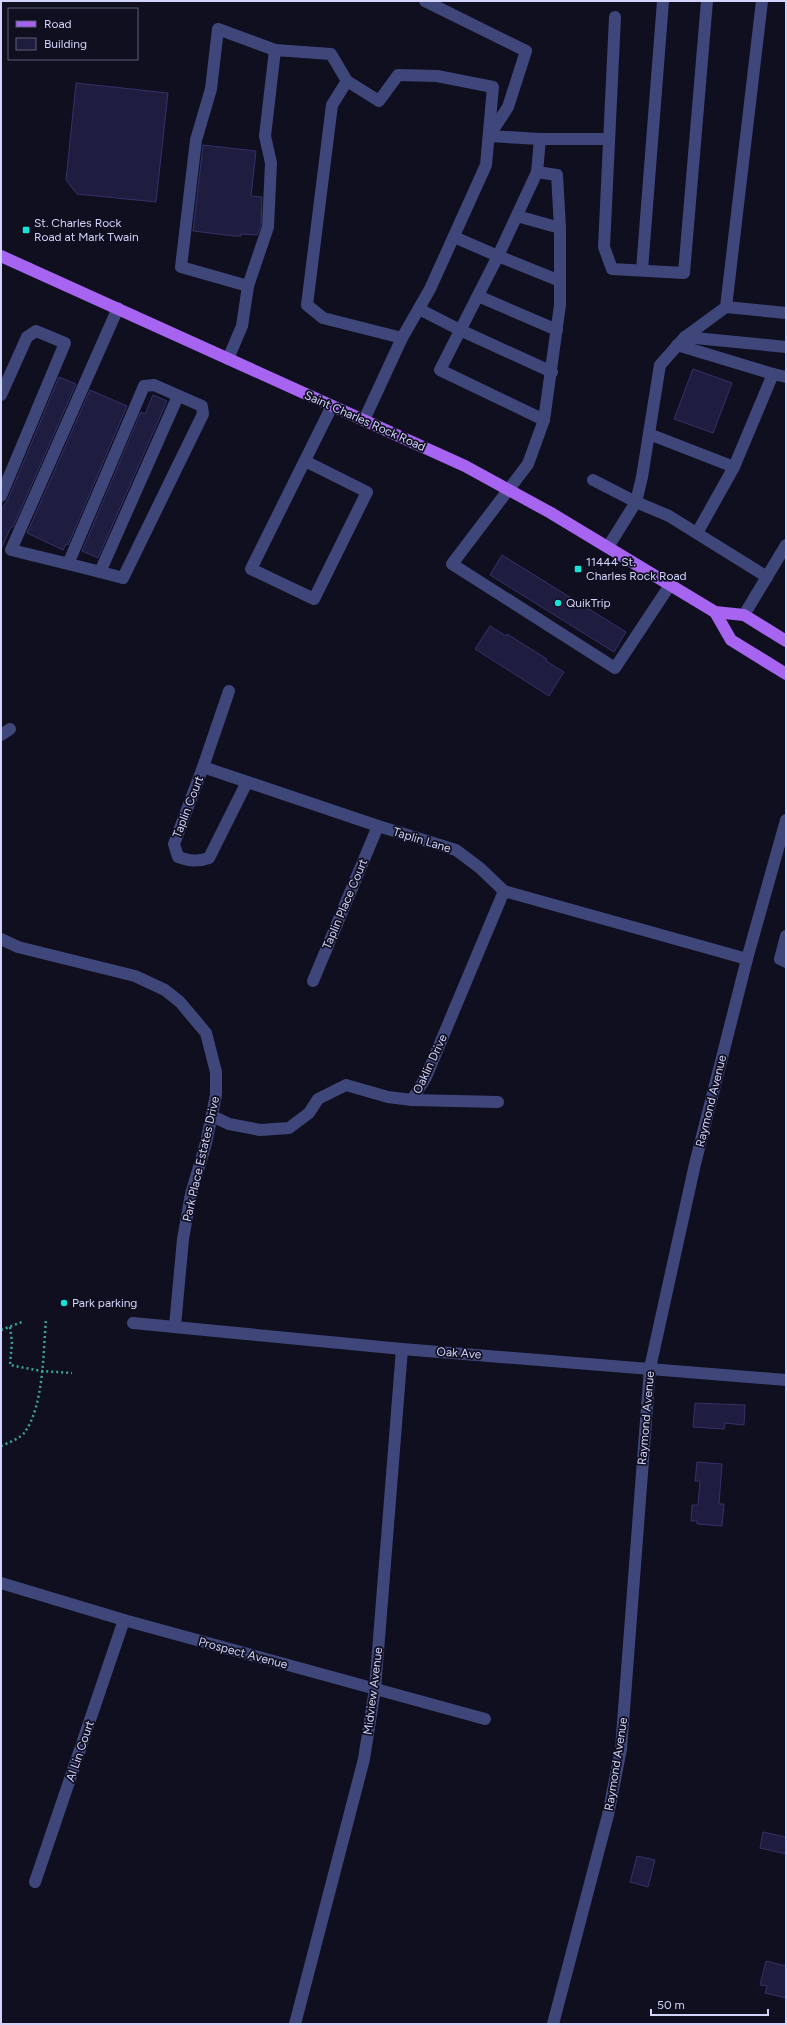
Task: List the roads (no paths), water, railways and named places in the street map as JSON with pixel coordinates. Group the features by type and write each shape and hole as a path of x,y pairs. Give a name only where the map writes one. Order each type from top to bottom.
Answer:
{"main road":[{"name":"Saint Charles Rock Road","path":"1,256 465,466 608,547 715,612 744,615 786,641"},
{"name":"Saint Charles Rock Road","path":"715,612 731,640 786,674"}],"street":[{"path":"424,1 526,51 508,107 489,136"},
{"path":"642,270 663,1"},
{"path":"615,17 604,247 612,269 684,273 707,1"},
{"path":"726,307 762,1"},
{"path":"248,286 181,267 196,140 211,89 218,29 275,50 330,54 347,81 379,101 398,75 437,76 493,87 486,165 430,290 402,338 364,420"},
{"path":"228,359 242,326 248,286 268,227 271,163 265,136 275,50"},
{"path":"347,81 332,105 307,305 323,318 402,338"},
{"path":"489,136 540,139 609,139"},
{"path":"540,139 537,172 498,256 440,370 544,420"},
{"path":"537,172 557,175 560,228 560,305 552,372 544,420 528,464 452,564 615,668 670,585"},
{"path":"517,216 560,228"},
{"path":"454,238 560,281"},
{"path":"478,296 557,330"},
{"path":"608,547 636,502 660,365 681,341 726,307 786,313"},
{"path":"68,564 144,386 154,385 202,406 203,414 123,578 6,549 118,308"},
{"path":"419,309 460,330 552,372"},
{"path":"1,395 27,337 36,331 65,343 1,496"},
{"path":"681,341 786,347"},
{"path":"681,341 773,374 786,377"},
{"path":"697,533 734,467 773,374"},
{"path":"100,572 178,396"},
{"path":"305,461 367,492 314,599 251,569 332,406"},
{"path":"649,434 734,467"},
{"path":"593,480 636,502 670,516 767,577"},
{"path":"744,615 786,545"},
{"name":"Taplin Court","path":"229,691 204,768 174,844 178,857 199,862 209,858 247,782"},
{"name":"Taplin Lane","path":"204,768 378,826 456,850 480,868 504,891 747,959"},
{"name":"Raymond Avenue","path":"553,2024 608,1815 621,1748 650,1368 695,1164 747,959 786,820"},
{"name":"Taplin Place Court","path":"313,981 378,826"},
{"name":"Oaklin Drive","path":"212,1116 229,1124 260,1130 289,1128 309,1114 318,1099 346,1085 388,1097 412,1100 426,1077 504,891"},
{"path":"783,960 786,936"},
{"name":"Park Place Estates Drive","path":"1,939 18,947 135,976 165,990 180,1002 206,1033 216,1072 216,1094 206,1143 191,1194 182,1239 175,1326"},
{"path":"412,1100 498,1102"},
{"name":"Oak Ave","path":"133,1323 402,1349 786,1380"},
{"name":"Midview Avenue","path":"295,2024 364,1759 375,1689 402,1349"},
{"name":"Prospect Avenue","path":"1,1583 124,1620 486,1719"},
{"name":"Al Lin Court","path":"35,1882 124,1620"}],"place":[{"name":"St. Charles Rock Road at Mark Twain","path":"26,230"},
{"name":"11444 St. Charles Rock Road","path":"578,569"},
{"name":"QuikTrip","path":"558,603"},
{"name":"Park parking","path":"64,1303"}]}
